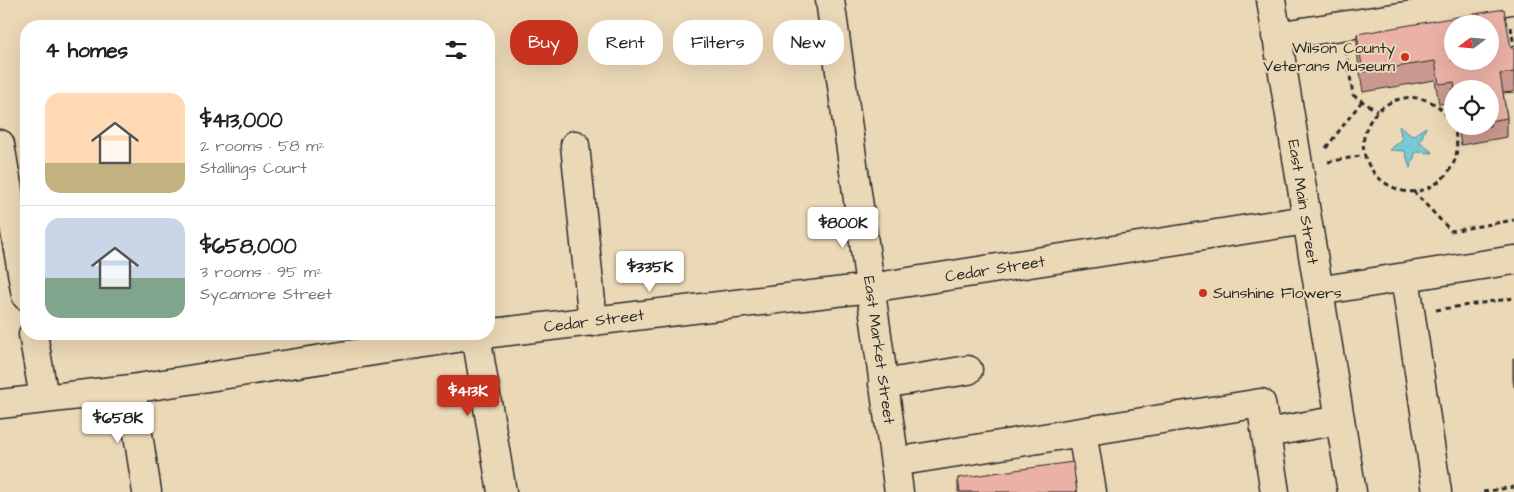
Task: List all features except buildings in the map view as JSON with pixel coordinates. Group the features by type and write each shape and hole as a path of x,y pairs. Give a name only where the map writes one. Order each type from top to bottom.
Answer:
{"street":[{"name":"East Market Street","path":"830,0 899,492"},
{"name":"East Main Street","path":"1271,0 1352,492"},
{"path":"1276,36 1511,11"},
{"path":"0,144 20,261"},
{"path":"575,145 593,322"},
{"name":"Cedar Street","path":"495,333 870,288 1306,220"},
{"path":"1318,291 1514,260"},
{"path":"1405,277 1437,492"},
{"path":"34,340 44,398"},
{"name":"Cedar Street","path":"0,404 131,389 444,340"},
{"path":"477,340 502,492"},
{"path":"883,384 968,370"},
{"path":"131,389 147,492"},
{"path":"895,462 1261,403 1275,492"},
{"path":"1266,433 1340,420"},
{"path":"1082,432 1092,492"}],"path":[{"path":"1511,11 1514,47"},
{"path":"1344,41 1353,95 1377,111"},
{"path":"1444,112 1432,103 1418,98 1403,98 1389,103 1377,111 1368,124 1364,138 1365,154 1370,167 1379,179 1391,187 1406,192 1422,190 1437,183 1449,172 1456,158 1458,142 1456,135"},
{"path":"1326,148 1362,101"},
{"path":"1328,162 1365,154"},
{"path":"1412,191 1451,231 1514,220"},
{"path":"1429,311 1514,298"},
{"path":"1483,492 1514,487"}],"water":[{"path":"1399,126 1412,136 1426,127 1420,142 1433,153 1416,152 1410,168 1405,151 1389,150 1402,140"}],"place":[{"name":"Wilson County Veterans Museum","path":"1405,57"},
{"name":"Sunshine Flowers","path":"1203,293"}]}
